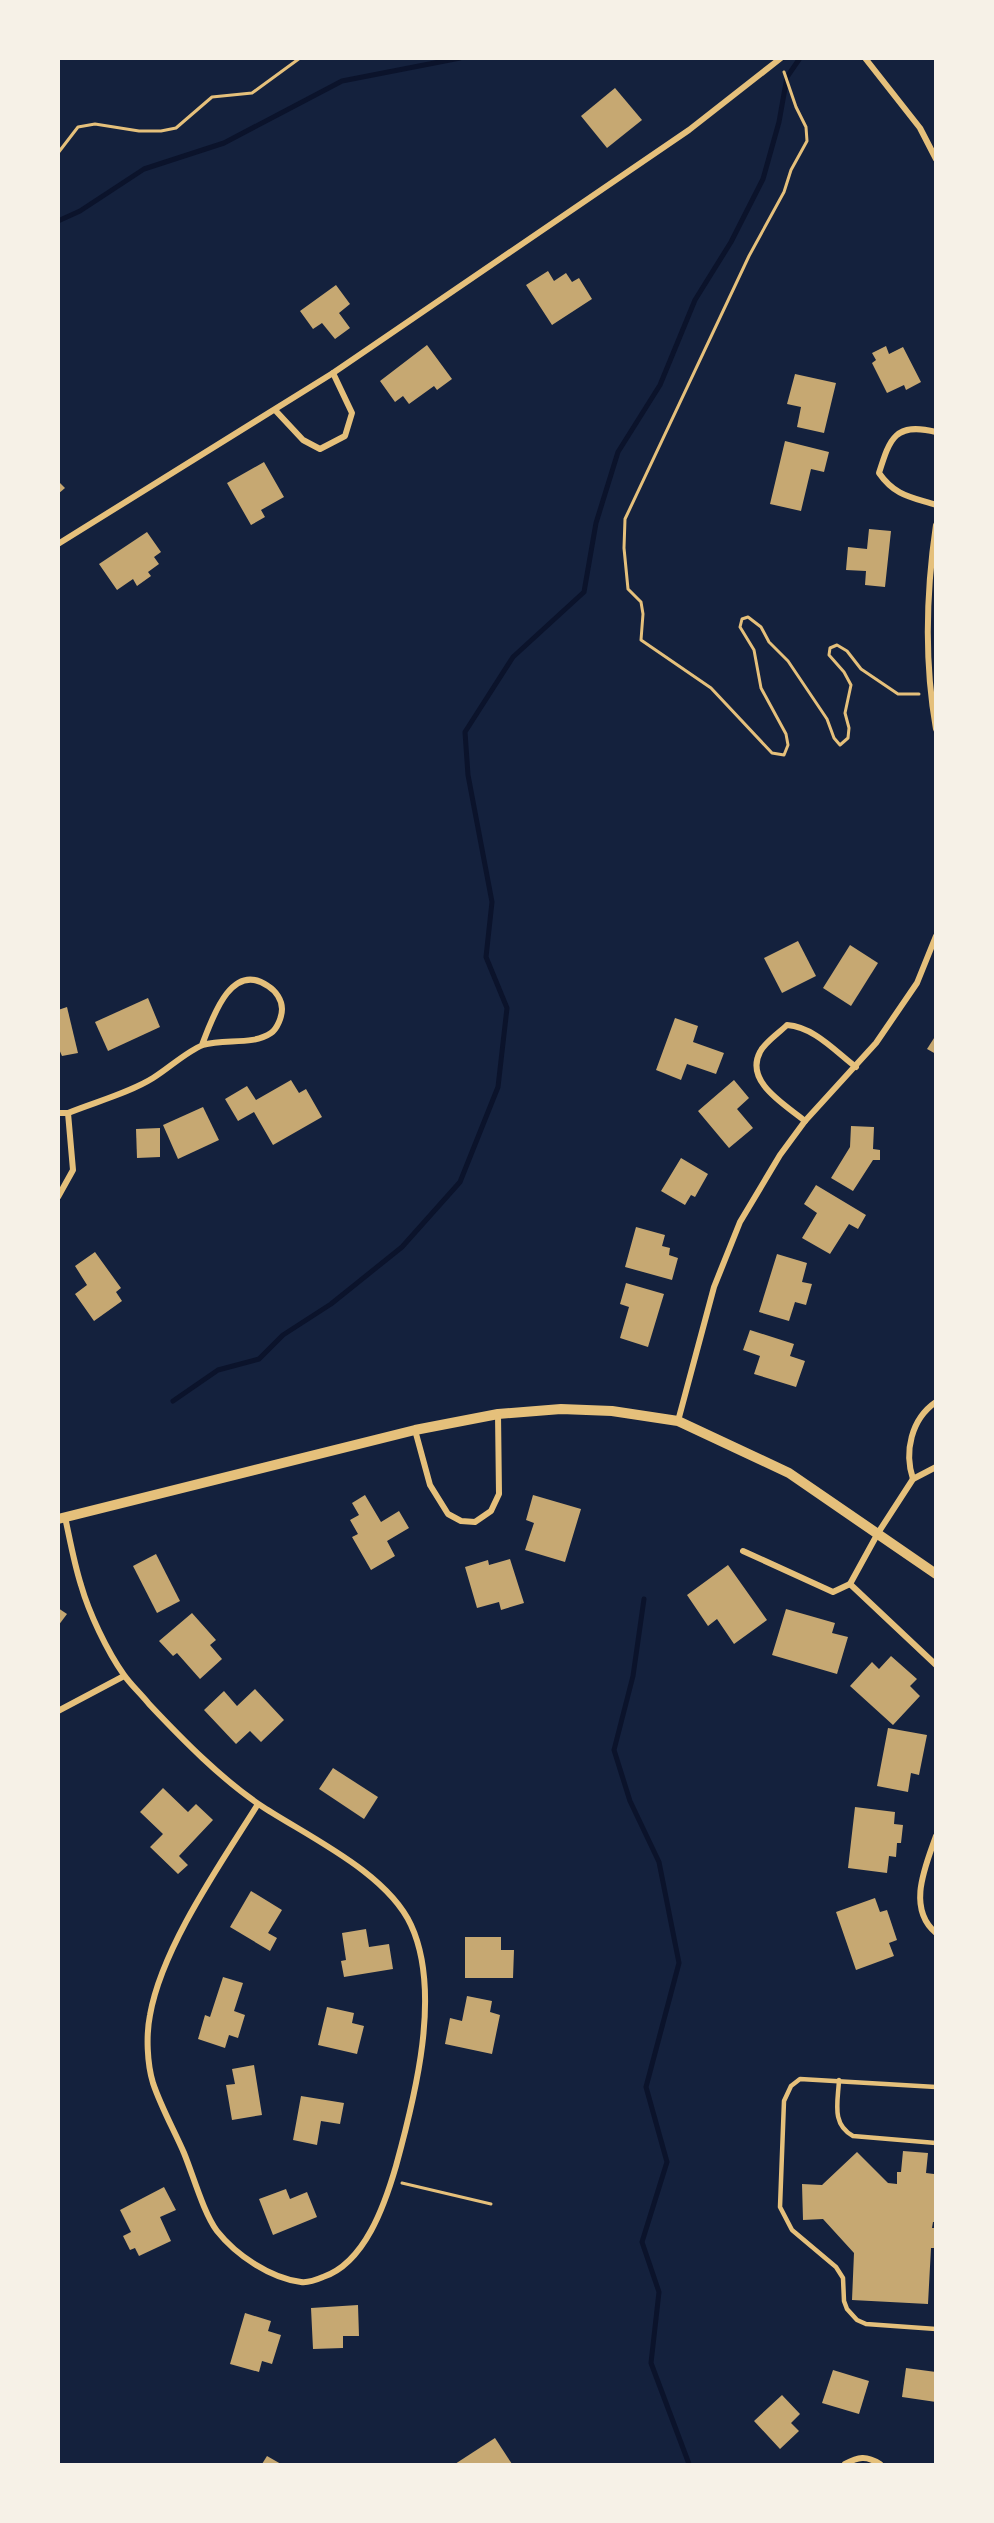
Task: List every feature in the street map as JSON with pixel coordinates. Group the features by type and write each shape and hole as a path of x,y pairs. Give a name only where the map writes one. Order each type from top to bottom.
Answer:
{"street":[{"path":"58,544 333,373 689,130 781,58"},
{"path":"865,58 920,128 936,159"},
{"path":"275,410 303,440 320,449 345,436 352,413 333,373"},
{"path":"936,432 917,428 901,430 888,444 879,473 888,486 901,494 936,505"},
{"path":"936,525 929,572 927,635 931,702 936,729"},
{"path":"678,1421 714,1287 740,1222 780,1155 805,1121 876,1043 917,983 936,936"},
{"path":"58,1113 68,1113 151,1080 202,1045 260,1037 272,1033 279,1023 282,1009 278,996 269,986 254,979 242,980 227,993 213,1017 202,1045"},
{"path":"805,1121 759,1082 756,1068 760,1052 787,1025 800,1026 810,1031 856,1067"},
{"path":"58,1197 73,1170 68,1113"},
{"path":"913,1479 908,1465 914,1427 927,1408 936,1402"},
{"path":"258,1804 206,1888 165,1966 150,2013 147,2037 152,2081 214,2228 232,2247 252,2262 279,2275 304,2283 329,2276 349,2260 372,2232 392,2180 405,2133 425,2028 426,1990 412,1927 396,1900 343,1856 258,1804 185,1743 124,1676 100,1630 81,1586 62,1518 415,1430 498,1414 561,1409 612,1411 678,1421 789,1473 936,1574"},
{"path":"415,1430 430,1485 448,1514 461,1521 475,1522 491,1511 499,1494 498,1414"},
{"path":"743,1551 832,1592 850,1584 878,1533 913,1479 936,1467"},
{"path":"850,1584 936,1665"},
{"path":"58,1711 124,1676"},
{"path":"936,1836 920,1890 922,1910 931,1929 936,1933"},
{"path":"845,2464 858,2457 872,2459 880,2464"}],"lane":[{"path":"936,2087 800,2079 791,2086 784,2101 780,2207 792,2230 836,2267 843,2278 844,2301 847,2309 857,2320 866,2324 936,2329"},
{"path":"839,2080 837,2118 843,2131 853,2136 936,2143"}],"path":[{"path":"58,153 78,127 95,124 139,131 176,128 212,96 252,93 300,58"},
{"path":"782,69 787,76 796,107 806,128 807,141 791,170 784,192 749,256 625,519 624,548 628,589 641,602 643,614 641,640 711,688 772,753 784,755 788,745 786,734 761,688 754,650 740,627 742,619 748,617 755,621 769,642 788,661 827,719 834,738 840,745 848,738 849,728 845,713 851,686 844,672 829,655 830,648 837,645 842,646 861,669 898,694 924,694"},
{"path":"392,2180 491,2204"}],"building":[{"path":"615,88 642,120 607,148 581,116"},
{"path":"548,271 554,281 566,273 572,282 579,278 592,299 552,325 526,285"},
{"path":"336,285 350,304 339,313 350,328 335,339 322,323 313,329 300,311"},
{"path":"427,345 452,379 437,390 434,386 409,404 403,396 395,402 380,381"},
{"path":"886,346 889,354 903,347 921,382 906,390 904,385 887,393 872,363 876,360 872,353"},
{"path":"795,374 836,383 824,433 797,427 801,407 787,404"},
{"path":"785,441 829,452 824,472 811,469 801,511 770,504"},
{"path":"264,462 284,497 261,510 265,517 251,525 227,483"},
{"path":"58,481 65,488 58,494"},
{"path":"869,529 891,531 885,587 865,585 866,571 846,570 848,547 867,549"},
{"path":"147,532 161,552 154,557 159,564 148,572 151,576 137,586 133,579 117,590 99,564"},
{"path":"798,941 816,976 782,993 764,958"},
{"path":"850,945 878,963 851,1006 823,988"},
{"path":"148,998 160,1027 108,1051 95,1022"},
{"path":"67,1007 78,1053 62,1056 58,1047 58,1010"},
{"path":"675,1018 698,1026 693,1042 724,1053 716,1074 687,1064 681,1080 656,1070"},
{"path":"936,1035 936,1054 927,1049"},
{"path":"291,1080 299,1093 306,1089 322,1117 273,1145 254,1112 238,1121 225,1099 247,1086 256,1100"},
{"path":"734,1080 749,1098 737,1109 753,1128 729,1148 698,1111"},
{"path":"203,1107 219,1140 178,1159 163,1125"},
{"path":"851,1126 874,1127 873,1149 880,1150 880,1160 873,1160 853,1191 831,1178 850,1147"},
{"path":"160,1128 160,1157 137,1158 136,1129"},
{"path":"681,1158 708,1174 695,1197 691,1195 685,1205 661,1191"},
{"path":"816,1185 866,1215 858,1229 849,1224 830,1254 802,1238 817,1213 804,1204"},
{"path":"636,1227 665,1235 662,1246 670,1248 669,1255 678,1258 672,1280 625,1267"},
{"path":"95,1252 121,1288 116,1292 122,1301 94,1321 75,1294 87,1285 75,1266"},
{"path":"777,1254 807,1263 802,1282 812,1284 806,1305 795,1302 789,1321 759,1312"},
{"path":"626,1283 664,1294 648,1347 620,1338 629,1307 620,1304"},
{"path":"750,1330 794,1344 790,1356 805,1361 796,1387 754,1374 760,1356 743,1350"},
{"path":"365,1495 381,1522 399,1511 409,1528 387,1541 395,1556 371,1570 352,1537 358,1534 350,1520 359,1515 352,1503"},
{"path":"533,1495 581,1509 565,1562 525,1550 534,1523 526,1520"},
{"path":"156,1554 180,1601 157,1613 133,1566"},
{"path":"510,1559 524,1603 501,1610 499,1602 477,1608 465,1567 488,1560 489,1565"},
{"path":"728,1565 767,1620 734,1644 717,1619 708,1626 687,1595"},
{"path":"58,1608 67,1614 58,1626"},
{"path":"786,1609 835,1623 832,1633 848,1637 837,1674 772,1655"},
{"path":"192,1613 216,1640 210,1645 222,1659 200,1679 177,1653 173,1656 159,1641"},
{"path":"891,1656 917,1679 910,1686 920,1696 893,1725 850,1686 872,1662 879,1669"},
{"path":"255,1689 284,1720 261,1742 250,1731 236,1744 204,1710 224,1691 237,1706"},
{"path":"888,1728 927,1735 919,1775 911,1773 908,1792 877,1786"},
{"path":"333,1768 378,1797 364,1819 319,1789"},
{"path":"163,1788 188,1812 196,1804 213,1820 179,1856 188,1865 178,1874 150,1847 163,1834 140,1812"},
{"path":"855,1807 895,1812 894,1824 903,1825 901,1843 897,1843 896,1857 889,1856 887,1873 848,1868"},
{"path":"251,1891 282,1910 268,1933 277,1938 270,1951 230,1927"},
{"path":"875,1898 880,1912 887,1910 897,1940 889,1943 894,1956 856,1970 836,1912"},
{"path":"366,1929 369,1947 389,1944 393,1969 344,1977 341,1961 346,1960 342,1933"},
{"path":"465,1937 501,1937 501,1950 514,1950 513,1978 465,1978"},
{"path":"223,1977 243,1983 234,2011 245,2015 238,2038 229,2035 225,2048 198,2039 205,2015 210,2017"},
{"path":"467,1996 492,2001 490,2012 500,2015 492,2054 445,2044 450,2018 462,2021"},
{"path":"327,2007 354,2013 352,2023 364,2026 357,2054 318,2045"},
{"path":"254,2065 262,2115 232,2120 226,2085 235,2084 232,2069"},
{"path":"301,2096 344,2103 340,2124 321,2121 317,2145 293,2140"},
{"path":"903,2151 928,2153 926,2173 934,2174 936,2222 933,2222 932,2228 936,2228 936,2248 931,2248 928,2304 852,2300 854,2253 823,2219 803,2220 802,2184 822,2185 857,2152 888,2183 897,2184 897,2172 901,2172"},
{"path":"164,2187 176,2210 160,2217 171,2241 139,2256 135,2248 130,2250 123,2236 131,2232 120,2210"},
{"path":"286,2189 290,2199 307,2192 317,2217 273,2235 259,2199"},
{"path":"358,2305 359,2336 343,2336 343,2348 313,2349 311,2308"},
{"path":"245,2313 271,2321 268,2331 281,2335 272,2364 262,2361 259,2372 230,2364"},
{"path":"906,2368 936,2372 936,2402 902,2397"},
{"path":"833,2370 869,2381 859,2414 822,2403"},
{"path":"782,2395 800,2414 791,2423 799,2431 780,2449 754,2421"},
{"path":"495,2438 512,2464 455,2464"},
{"path":"267,2456 281,2464 262,2464"}],"waterway":[{"path":"58,221 80,211 144,169 224,143 342,81 460,58"},
{"path":"173,1401 218,1370 259,1359 283,1335 331,1304 402,1247 460,1182 498,1087 507,1008 486,957 492,902 468,775 465,732 513,657 584,592 596,523 618,452 660,385 695,300 731,242 763,179 779,122 787,77 800,58"},
{"path":"644,1599 633,1676 614,1750 630,1801 659,1862 679,1963 646,2087 667,2162 642,2242 659,2292 651,2363 689,2464"}]}
